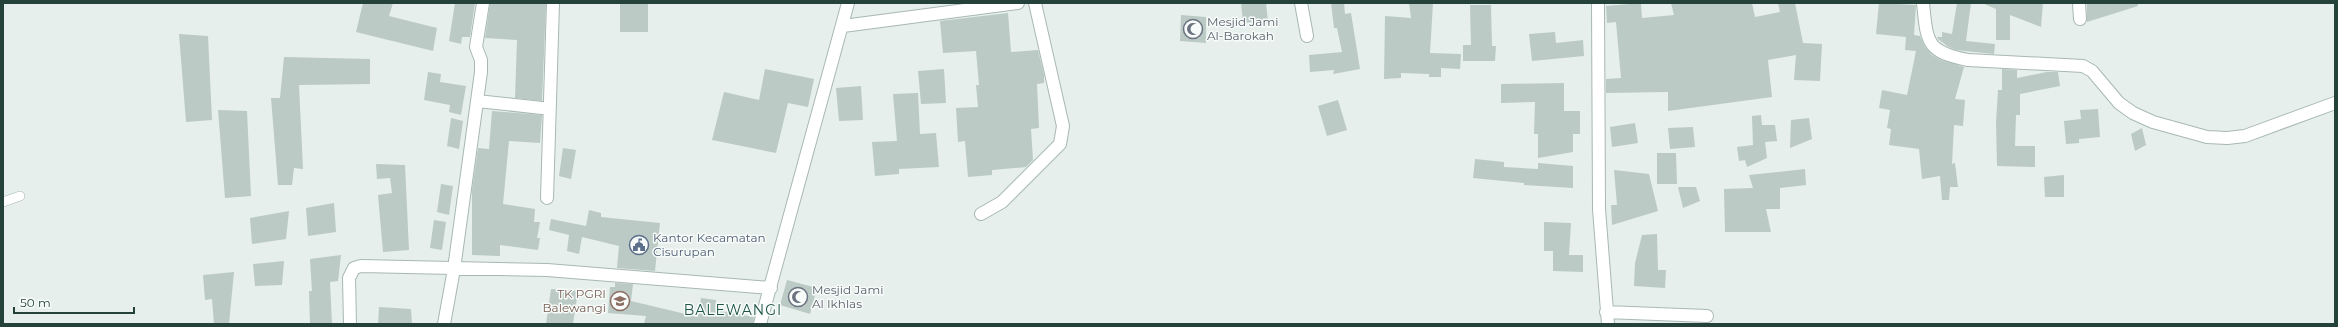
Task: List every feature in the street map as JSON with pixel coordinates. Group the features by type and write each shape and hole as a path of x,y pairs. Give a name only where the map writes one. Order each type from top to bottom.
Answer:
{"street":[{"path":"444,324 454,269 481,72 481,60 476,47 482,3"},
{"path":"547,198 554,3"},
{"path":"760,324 843,26 848,3"},
{"path":"843,26 938,8 1018,3"},
{"path":"981,214 1002,202 1020,185 1060,144 1063,134 1063,126 1035,3"},
{"path":"1301,3 1307,36"},
{"path":"1598,3 1599,209 1607,318 1707,316"},
{"path":"1923,3 1926,33 1930,43 1937,51 1951,57 1968,60 2083,66 2092,71 2119,103 2133,113 2153,122 2207,137 2227,138 2245,136 2335,103"},
{"path":"2079,3 2080,19"},
{"path":"477,102 542,108"},
{"path":"350,324 349,278 354,268 398,266 454,269 547,270 771,288"}],"lane":[{"path":"3,202 20,196"}],"building":[{"path":"363,3 393,3 389,16 437,28 433,51 356,32"},
{"path":"455,3 475,3 470,37 462,37 461,44 449,41"},
{"path":"490,3 546,3 542,101 515,98 517,40 485,38"},
{"path":"620,3 648,3 648,32 620,32"},
{"path":"1241,3 1266,3 1268,21 1243,23"},
{"path":"1331,3 1344,3 1345,14 1351,13 1360,69 1333,74 1334,70 1310,72 1309,55 1342,52 1337,28 1334,28"},
{"path":"1409,3 1433,3 1430,53 1461,54 1460,69 1441,68 1441,77 1429,77 1429,74 1401,73 1401,78 1384,79 1385,16 1411,18"},
{"path":"1641,3 1642,18 1674,15 1671,3 1752,3 1755,17 1780,12 1778,3 1795,3 1803,43 1822,44 1820,81 1794,80 1796,55 1768,60 1772,97 1668,111 1668,92 1606,93 1606,79 1621,78 1616,22 1607,23 1606,6"},
{"path":"1879,3 1916,5 1914,35 1920,36 1925,47 1932,55 1941,60 1964,67 1955,99 1965,100 1963,126 1954,125 1952,164 1955,163 1958,187 1950,187 1949,200 1942,200 1940,176 1922,179 1919,149 1889,145 1891,129 1887,128 1890,110 1879,108 1882,90 1907,95 1916,51 1905,50 1906,37 1876,34"},
{"path":"1957,3 1971,3 1966,41 1995,44 1994,54 1956,50 1947,46 1938,39 1937,37 1942,37 1942,32 1952,34"},
{"path":"1982,3 2043,3 2041,27 2010,15 2010,40 1996,40 1996,9"},
{"path":"2087,3 2138,3 2138,6 2087,22"},
{"path":"1470,5 1491,5 1492,46 1496,46 1495,61 1463,61 1463,45 1471,45"},
{"path":"1008,13 1011,52 1038,50 1044,75 1044,83 1037,84 1039,128 1031,129 1033,160 1026,167 992,170 992,175 968,177 965,141 958,142 956,108 978,107 976,85 979,85 976,51 943,53 940,21"},
{"name":"Mesjid Jami Al-Barokah","path":"1181,15 1206,17 1206,43 1180,41"},
{"path":"1555,32 1556,43 1583,40 1584,56 1532,61 1529,34"},
{"path":"179,34 208,36 212,120 186,122"},
{"path":"284,57 370,59 370,84 299,85 303,169 294,168 292,185 278,185 271,98 280,98"},
{"path":"765,69 814,79 808,107 788,103 776,153 712,140 724,92 759,100"},
{"path":"944,69 946,103 921,104 918,71"},
{"path":"2002,69 2017,70 2017,78 2047,72 2058,72 2060,86 2020,94 2020,115 2016,115 2015,146 2035,146 2035,167 1997,166 1996,122 1998,90 2002,90"},
{"path":"428,72 441,74 440,82 466,86 461,115 449,112 450,105 424,100"},
{"path":"1564,83 1564,111 1580,111 1580,134 1573,134 1573,152 1538,158 1538,134 1534,134 1535,102 1501,103 1501,84"},
{"path":"861,86 863,120 839,121 836,88"},
{"path":"918,93 920,134 936,133 939,167 899,169 899,174 875,176 872,142 897,141 893,94"},
{"path":"1338,100 1347,130 1327,136 1318,106"},
{"path":"2098,109 2100,137 2079,139 2079,143 2066,144 2064,121 2081,119 2080,110"},
{"path":"218,110 247,111 251,196 225,198"},
{"path":"492,111 542,115 540,143 509,141 503,204 535,209 534,222 540,222 537,238 540,238 538,250 500,245 500,256 472,255 472,190 478,148 489,149"},
{"path":"1761,115 1762,125 1775,125 1777,141 1765,142 1767,158 1747,167 1745,160 1739,161 1737,147 1753,145 1752,116"},
{"path":"451,118 463,121 459,149 447,146"},
{"path":"1809,118 1812,139 1790,148 1791,120"},
{"path":"1635,123 1638,143 1612,147 1610,127"},
{"path":"1693,127 1695,147 1670,149 1668,128"},
{"path":"2142,128 2146,145 2135,151 2131,134"},
{"path":"563,148 576,150 571,179 559,176"},
{"path":"1657,153 1676,153 1677,184 1657,184"},
{"path":"1475,159 1504,162 1504,167 1538,169 1538,163 1573,166 1573,188 1524,185 1524,183 1473,178"},
{"path":"376,164 405,165 409,250 383,252 378,195 392,193 390,178 377,179"},
{"path":"1805,169 1806,185 1780,188 1780,209 1766,209 1771,232 1725,232 1724,189 1753,188 1749,175"},
{"path":"1614,170 1649,174 1658,211 1612,225 1611,205 1617,205"},
{"path":"2064,175 2064,197 2045,197 2044,177"},
{"path":"441,184 453,186 449,215 437,212"},
{"path":"1678,187 1696,187 1700,201 1683,208"},
{"path":"334,203 336,232 308,236 306,208"},
{"path":"589,210 601,213 601,217 660,223 655,271 617,268 619,246 582,237 579,254 567,251 569,235 549,230 551,219 586,226"},
{"path":"289,211 286,239 252,244 250,218"},
{"path":"434,220 446,222 442,250 430,248"},
{"path":"1544,222 1571,223 1569,255 1583,255 1583,272 1553,271 1553,251 1544,251"},
{"path":"1657,234 1658,270 1666,270 1665,288 1634,286 1635,263 1642,235"},
{"path":"341,255 338,281 330,282 332,324 310,324 309,291 312,291 310,259"},
{"path":"284,261 282,285 255,286 253,264"},
{"path":"234,272 229,324 214,324 212,299 205,300 203,275"},
{"name":"Mesjid Jami Al Ikhlas","path":"787,280 817,288 810,314 780,305"},
{"path":"615,283 633,284 631,301 698,317 701,298 716,300 715,310 754,317 753,324 644,324 646,316 608,313 610,287 615,287"},
{"path":"551,289 578,291 573,324 546,324"},
{"path":"379,307 411,309 412,324 378,324"}],"place":[{"name":"Mesjid Jami Al-Barokah","path":"1193,29"},
{"name":"Kantor Kecamatan Cisurupan","path":"639,245"},
{"name":"Mesjid Jami Al Ikhlas","path":"798,297"},
{"name":"TK PGRI Balewangi","path":"620,301"}],"district":[{"name":"BALEWANGI","path":"733,310"}]}
